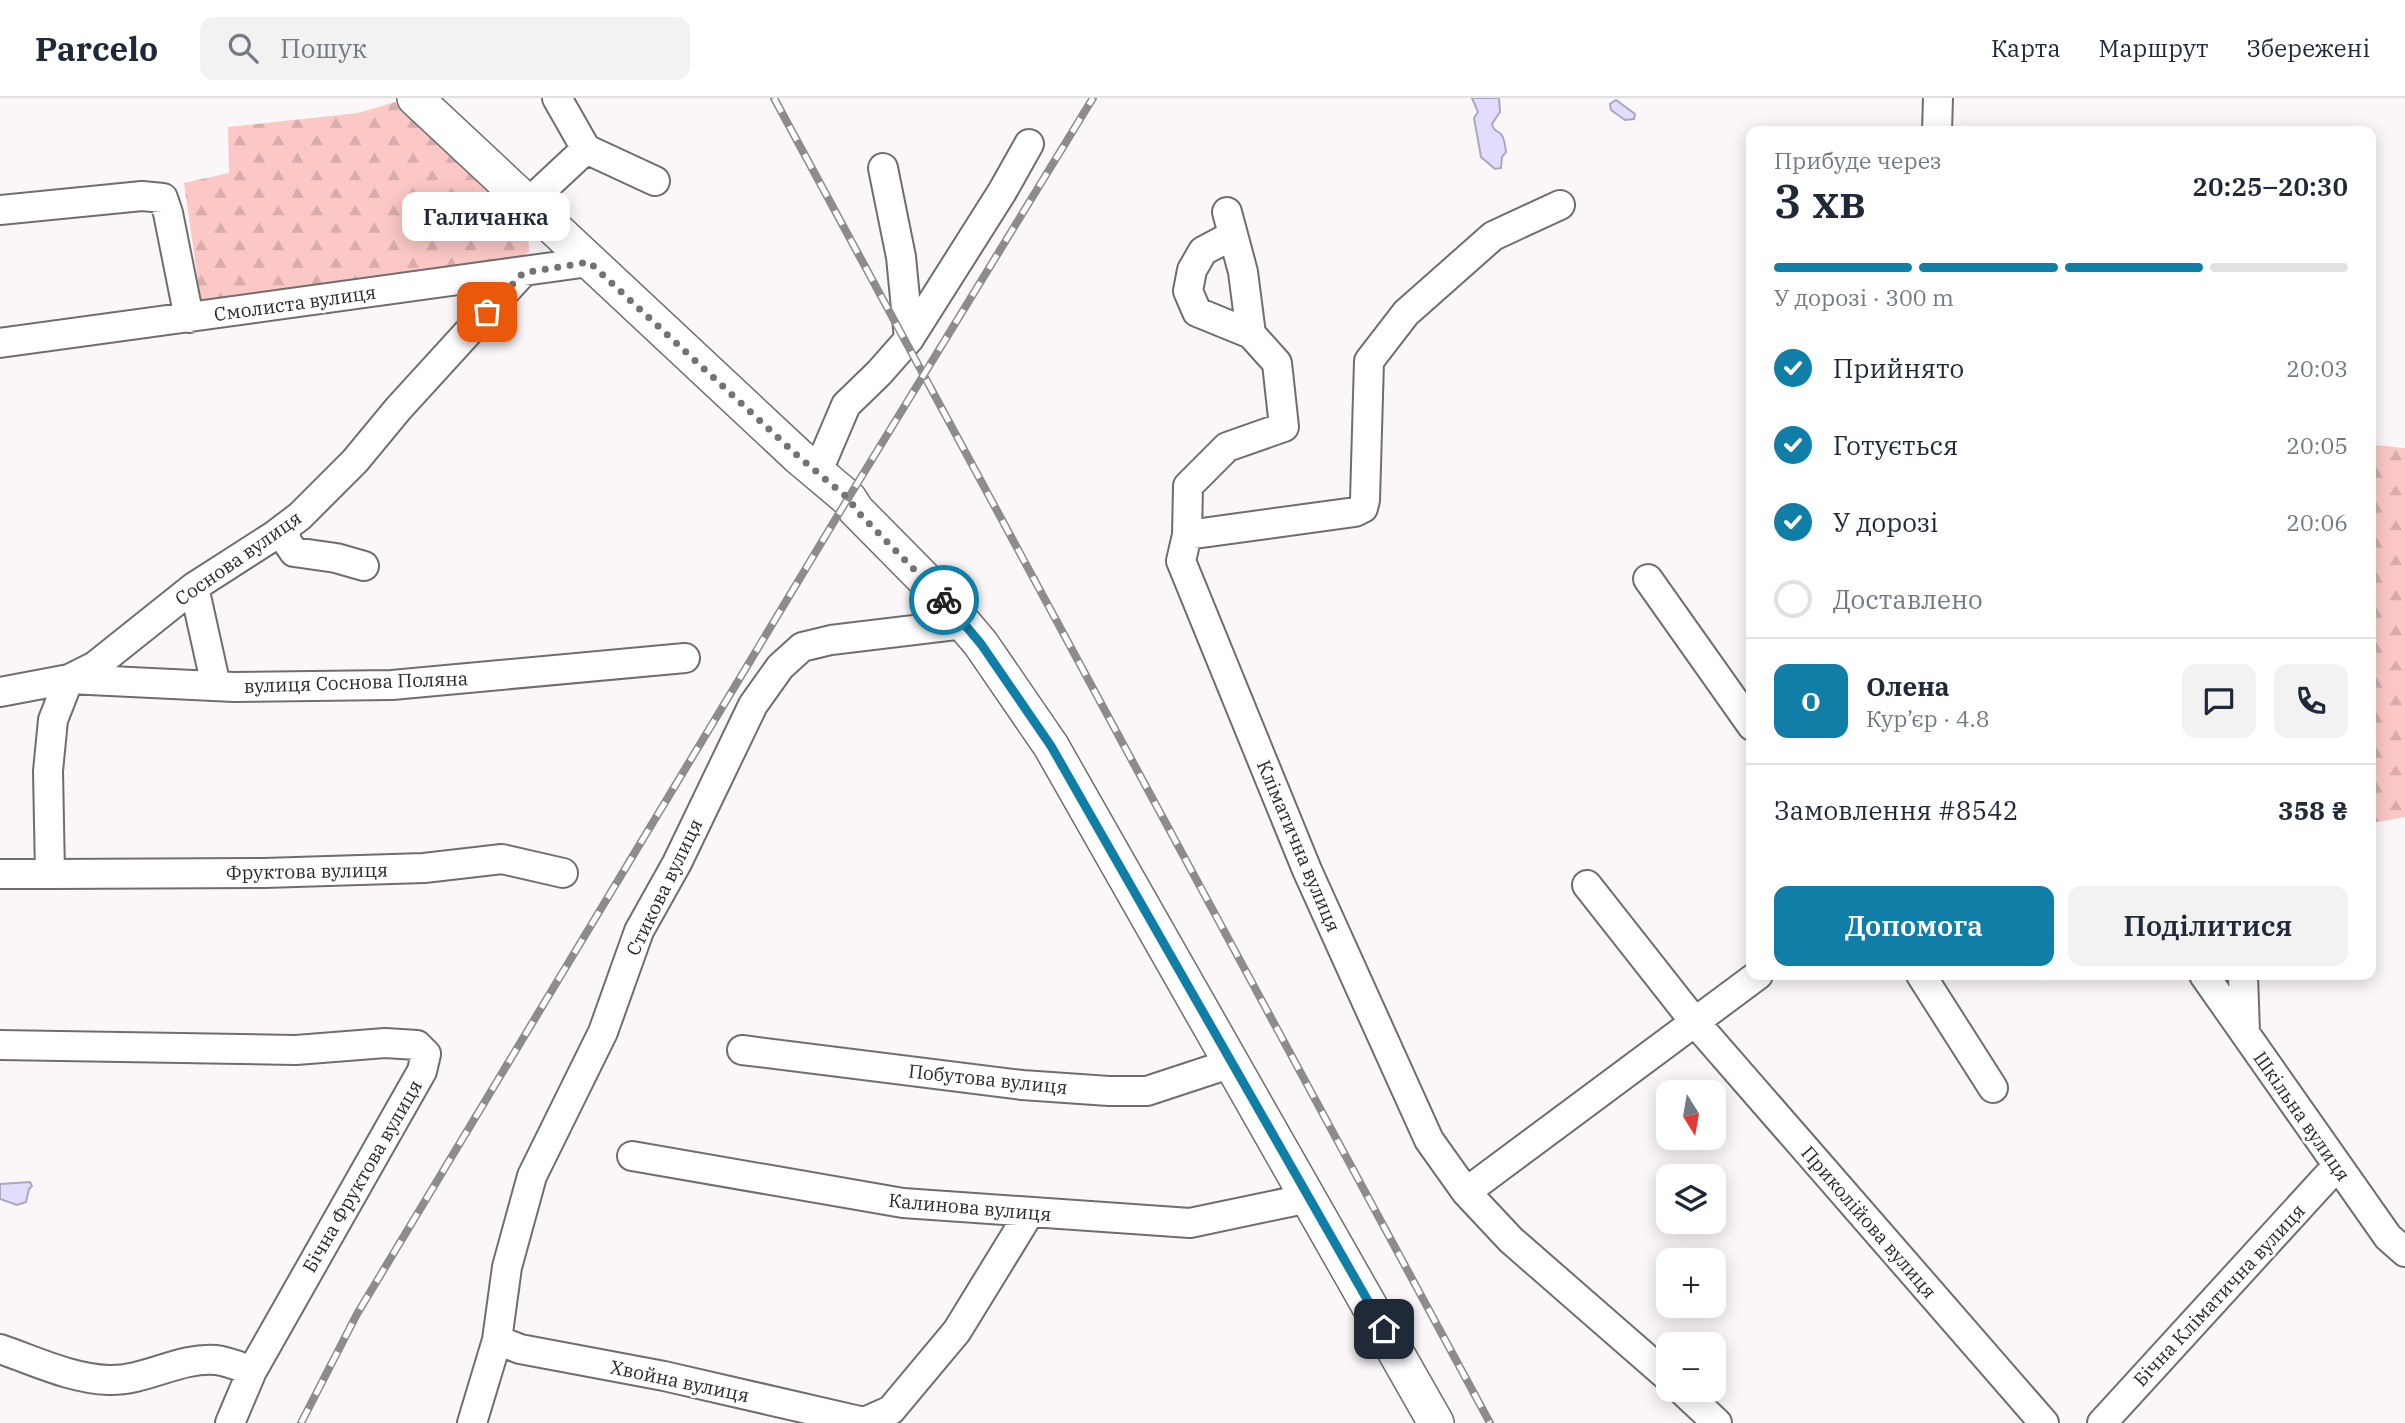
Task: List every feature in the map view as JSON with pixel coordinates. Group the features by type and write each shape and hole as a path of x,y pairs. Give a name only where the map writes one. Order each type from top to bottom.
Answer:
{"main road":[{"path":"415,98 817,473 849,499 856,510 938,593 981,644 1051,746 1436,1423"}],"street":[{"path":"556,98 586,149 655,181"},
{"path":"1937,126 1938,98"},
{"path":"817,473 846,405 909,339 1002,192 1029,144"},
{"path":"527,204 586,149"},
{"path":"883,167 901,257 909,339"},
{"path":"0,210 142,196 163,198 189,318"},
{"path":"1187,535 1355,512 1363,508 1369,361 1406,313 1493,236 1560,205"},
{"path":"1230,223 1243,272 1251,334 1197,312 1188,291 1192,270 1203,251 1230,223"},
{"name":"Смолиста вулиця","path":"0,343 589,262"},
{"name":"Соснова вулиця","path":"0,692 69,679 95,666 194,587 300,516 355,461 398,409 523,273"},
{"name":"Кліматична вулиця","path":"1251,334 1277,363 1283,427 1227,447 1188,486 1187,535 1181,561 1307,870 1429,1140 1466,1192 1511,1240 1656,1367"},
{"path":"284,528 287,542 294,552 336,558 364,566"},
{"path":"1648,579 1746,718"},
{"path":"194,587 216,686"},
{"name":"Стикова вулиця","path":"472,1423 497,1339 507,1267 532,1176 603,1032 639,931 677,863 753,705 780,667 802,647 831,640 964,624"},
{"name":"вулиця Соснова Поляна","path":"69,679 216,686 392,685 685,658"},
{"path":"50,874 48,772 53,720 69,679"},
{"name":"Фруктова вулиця","path":"0,874 264,873 424,869 502,859 563,873"},
{"name":"Приколійова вулиця","path":"1587,885 1694,1021 2044,1423"},
{"path":"1466,1192 1751,980"},
{"path":"1924,980 1993,1088"},
{"name":"Шкільна вулиця","path":"2208,980 2388,1237 2405,1252"},
{"path":"2243,980 2245,1033"},
{"name":"Бічна Фруктова вулиця","path":"0,1045 296,1050 385,1043 417,1045 426,1054 422,1071 252,1371"},
{"name":"Побутова вулиця","path":"742,1050 1023,1085 1109,1091 1147,1091 1232,1063"},
{"name":"Калинова вулиця","path":"632,1156 903,1203 1190,1223 1309,1198"},
{"name":"Бічна Кліматична вулиця","path":"2102,1423 2337,1166"},
{"path":"863,1422 891,1410 957,1331 1030,1212"},
{"name":"Хвойна вулиця","path":"497,1339 520,1349 664,1376 863,1422"},
{"path":"0,1349 75,1376 111,1380 142,1376 188,1362 216,1360 252,1371 230,1423"},
{"path":"1695,1402 1717,1423"}],"green space":[{"path":"399,101 528,233 529,252 520,257 535,270 203,316 184,183 229,173 228,127 358,113"},
{"path":"2376,445 2405,448 2405,817 2376,822"}],"shaded area":[{"path":"1472,98 1499,98 1500,112 1492,124 1505,143 1506,152 1502,157 1501,168 1495,169 1481,157 1474,118 1478,112"},
{"path":"1616,100 1635,114 1634,119 1625,120 1611,110 1610,104"},
{"path":"30,1182 32,1186 26,1202 17,1205 0,1199 0,1184"}],"railway":[{"path":"774,98 1490,1423"},
{"path":"301,1423 357,1314 838,515 1093,98"}],"way so far":[{"path":"487,312 523,273 589,262 799,457 849,499 856,510 944,600"}],"place":[{"name":"Галичанка","path":"487,312"}],"route":[{"path":"944,600 981,644 1051,746 1384,1329"}]}
